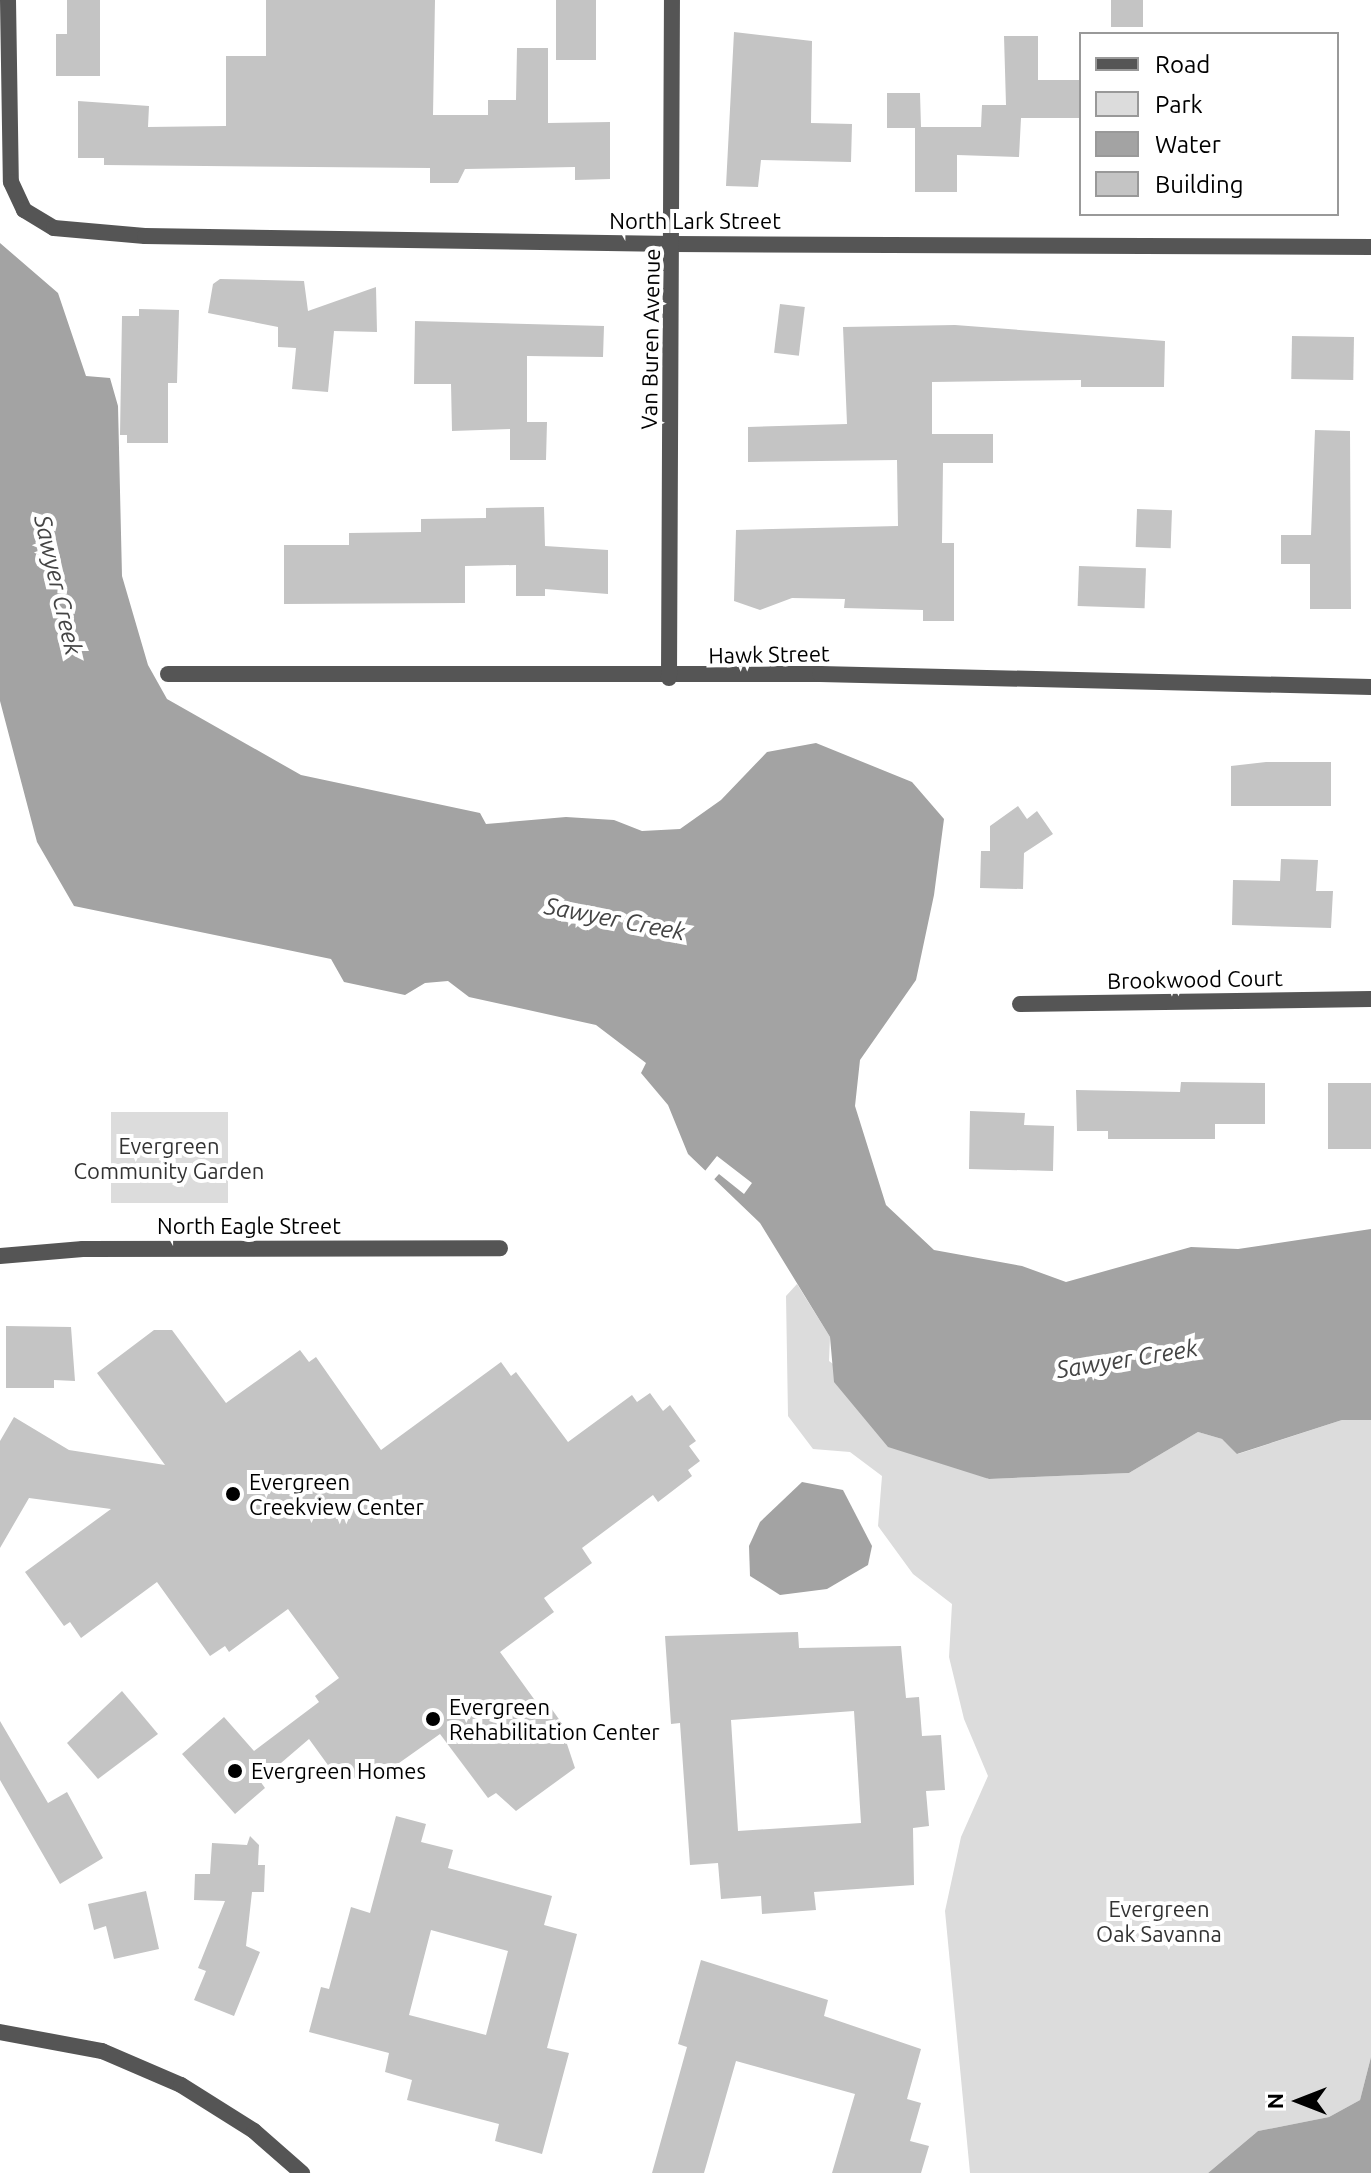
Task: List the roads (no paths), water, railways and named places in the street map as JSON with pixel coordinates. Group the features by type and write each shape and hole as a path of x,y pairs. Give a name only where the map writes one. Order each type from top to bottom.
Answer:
{"street":[{"name":"North Lark Street","path":"8,0 11,182 24,210 54,228 145,236 673,244 1371,247"},
{"name":"Van Buren Avenue","path":"669,678 672,0"},
{"name":"Hawk Street","path":"168,674 669,678 820,674 1371,687"},
{"name":"Brookwood Court","path":"1020,1004 1371,999"},
{"name":"North Eagle Street","path":"0,1256 83,1249 500,1248"},
{"path":"0,2032 102,2051 181,2085 254,2131 302,2173"}],"water":[{"name":"Sawyer Creek","path":"0,243 58,293 86,376 110,378 118,406 122,576 148,665 167,699 301,775 480,813 486,824 566,817 614,820 642,831 680,829 721,800 767,752 816,743 912,782 944,819 934,895 916,980 860,1060 855,1106 886,1205 934,1250 1022,1266 1066,1282 1191,1247 1238,1249 1371,1229 1371,1420 1342,1420 1237,1454 1222,1439 1198,1432 1129,1473 989,1479 888,1447 834,1382 830,1337 760,1223 688,1154 668,1105 641,1073 646,1063 596,1025 469,997 448,981 425,983 405,995 344,982 331,959 74,906 37,842 0,701"},
{"path":"802,1482 843,1490 872,1546 868,1565 827,1589 780,1595 750,1576 749,1546 760,1522"},
{"path":"1371,2057 1371,2173 1208,2173 1258,2131 1329,2117 1360,2100"}],"place":[{"name":"Evergreen Creekview Center","path":"233,1494"},
{"name":"Evergreen Rehabilitation Center","path":"433,1719"},
{"name":"Evergreen Homes","path":"235,1771"}],"park label":[{"name":"Evergreen Community Garden","path":"169,1158"},
{"name":"Evergreen Oak Savanna","path":"1159,1920"}]}
